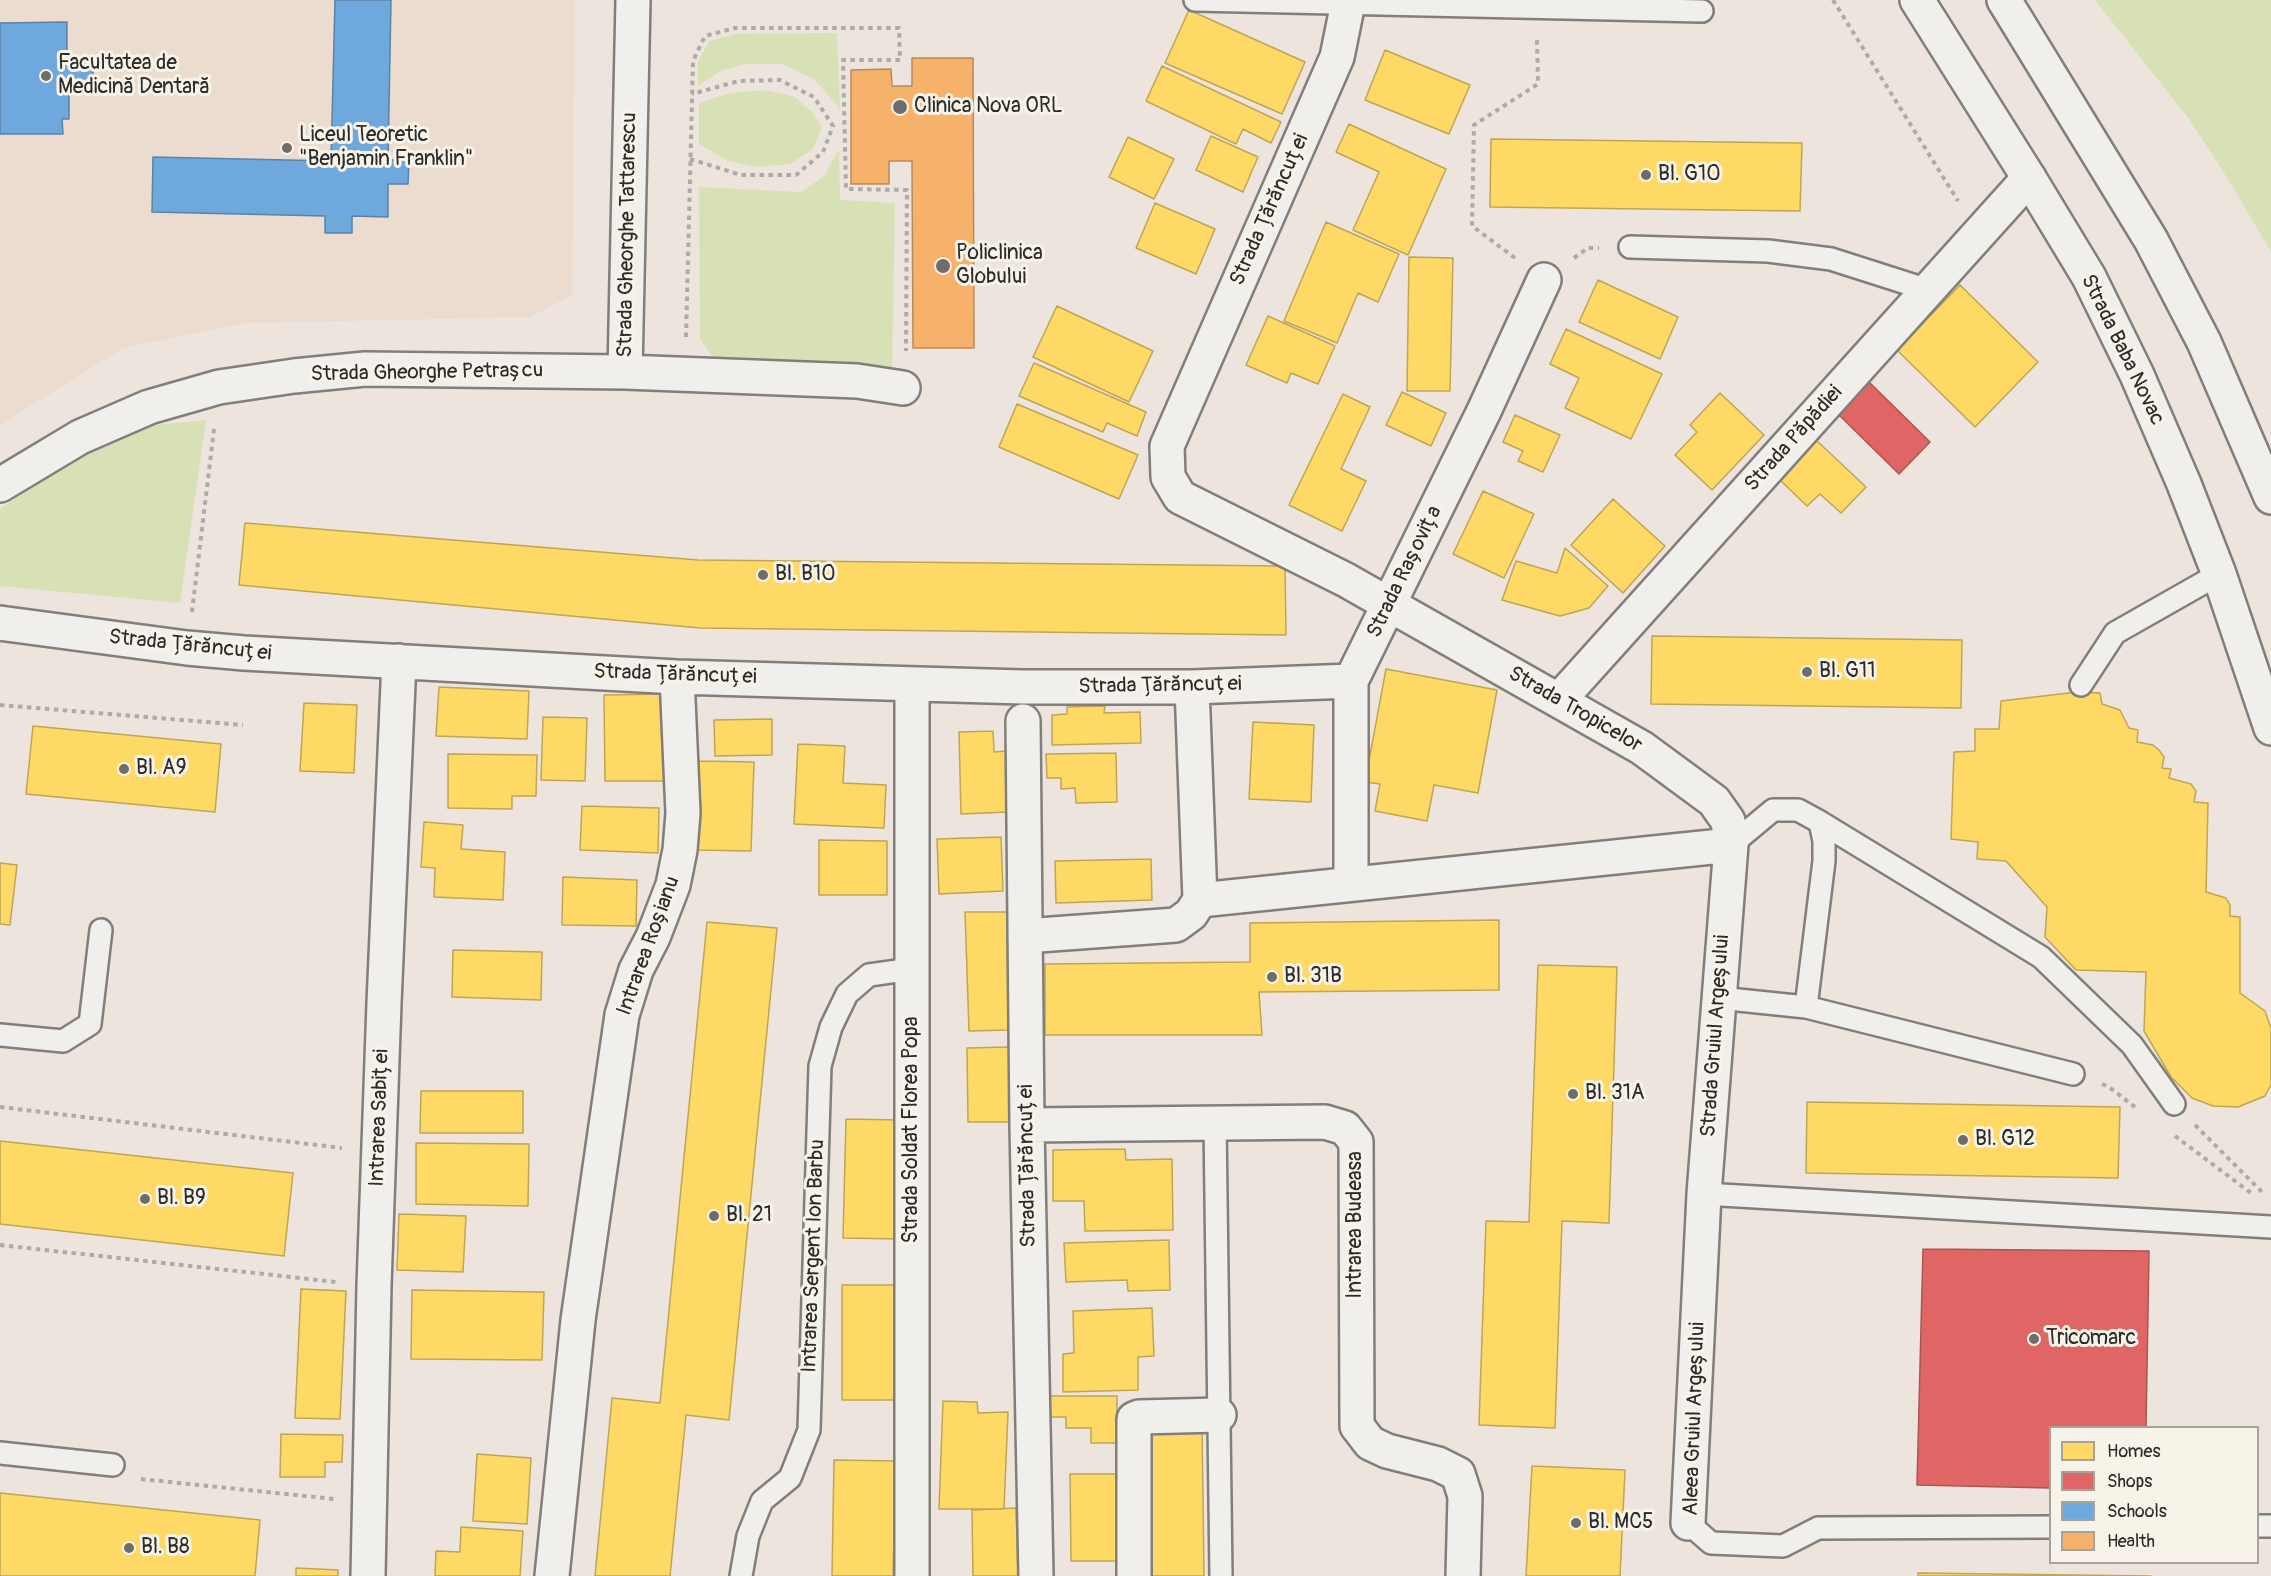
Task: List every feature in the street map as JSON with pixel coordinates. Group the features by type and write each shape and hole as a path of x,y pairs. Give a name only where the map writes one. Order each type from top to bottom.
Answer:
{"street":[{"name":"Strada Gheorghe Tattarescu","path":"633,0 625,372 857,381 903,388"},
{"name":"Strada Baba Novac","path":"1917,0 2089,277 2137,375 2184,484 2219,574 2271,729"},
{"path":"2004,0 2151,240 2204,342 2271,497"},
{"name":"Strada Țărăncuței","path":"1348,3 1337,57 1167,447 1168,477 1180,497 1389,604"},
{"name":"Strada Păpădiei","path":"1559,700 2029,178"},
{"name":"Strada Rașovița","path":"1351,884 1351,681 1484,411 1544,280"},
{"name":"Strada Gheorghe Petrașcu","path":"0,485 80,437 149,407 219,387 365,369 625,372"},
{"name":"Strada Tropicelor","path":"1389,604 1642,748 1714,801 1728,821 1731,844"},
{"name":"Strada Țărăncuței","path":"0,623 187,648 677,677 912,684 1192,687 1351,681"},
{"name":"Intrarea Sabiței","path":"368,1576 374,1286 399,661"},
{"name":"Intrarea Roșianu","path":"552,1576 578,1320 622,1015 636,970 653,937 673,885 680,850 682,813 677,677"},
{"name":"Strada Soldat Florea Popa","path":"912,684 912,1576"},
{"path":"1025,936 1176,925 1191,914 1200,900 1192,687"},
{"name":"Strada Țărăncuței","path":"1023,720 1027,1125 1036,1576"},
{"path":"1200,900 1731,844"},
{"name":"Strada Gruiul Argeșului","path":"1704,1194 1731,844"},
{"name":"Intrarea Budeasa","path":"1027,1125 1325,1122 1345,1128 1356,1142 1357,1426 1370,1443 1387,1451 1438,1464 1458,1474 1465,1496 1464,1576"},
{"name":"Aleea Gruiul Argeșului","path":"1688,1523 1704,1194"},
{"path":"1134,1576 1134,1419 1219,1415"}],"lane":[{"path":"1195,0 1702,10"},
{"path":"1630,247 1768,251 1831,259 1928,290"},
{"path":"2081,685 2115,633 2219,574"},
{"path":"1731,844 1773,810 1798,810 1820,822 2041,957 2132,1045 2174,1104"},
{"path":"1806,1006 1824,861 1824,841 1820,822"},
{"path":"0,1035 63,1041 90,1024 101,930"},
{"name":"Intrarea Sergent Ion Barbu","path":"741,1576 748,1536 762,1501 790,1478 808,1430 820,1066 831,1027 847,994 869,975 912,969"},
{"path":"1719,998 1806,1006 2073,1074"},
{"path":"1215,1122 1221,1576"},
{"path":"1704,1194 2271,1227"},
{"path":"0,1453 113,1465"},
{"name":"Aleea Gruiul Argeșului","path":"1688,1523 1712,1543 1783,1546 1818,1528 2049,1527"}],"path":[{"path":"1833,0 1978,234"},
{"path":"1537,7 1538,84 1474,125 1472,226 1544,280 1588,248 1630,247"},
{"path":"685,373 693,61 705,36 735,28 899,28 900,60 843,60 846,189 907,190 906,362 903,388"},
{"path":"692,94 739,81 780,80 814,97 833,126"},
{"path":"833,126 845,127"},
{"path":"690,159 741,175 796,176 823,152 833,126"},
{"path":"187,648 219,387"},
{"path":"0,705 243,725"},
{"path":"2174,1104 2271,1201"},
{"path":"0,1107 379,1153"},
{"path":"0,1245 374,1286"},
{"path":"139,1479 370,1503"}],"shaded area":[{"name":"Liceul Teoretic \"Benjamin Franklin\"","path":"0,0 575,0 572,295 530,317 245,323 123,348 0,425"}],"green space":[{"path":"2095,0 2271,0 2271,252 2189,119"},
{"path":"837,33 840,109 814,79 782,64 746,64 720,71 698,86 698,61 709,41 736,34"},
{"path":"766,90 795,97 813,113 822,127 813,149 790,164 757,167 728,161 699,144 699,103 730,93"},
{"path":"839,149 840,200 895,203 892,372 717,363 700,339 699,187 802,192 824,176"},
{"path":"206,420 180,603 0,586 0,509 67,464 155,425"}],"building: Homes":[{"path":"1189,10 1305,62 1282,114 1165,63"},
{"path":"1385,50 1470,85 1449,134 1365,100"},
{"path":"1162,66 1281,122 1271,143 1243,129 1236,144 1146,101"},
{"path":"1349,124 1446,169 1408,255 1353,230 1379,172 1336,152"},
{"path":"1211,136 1258,157 1243,192 1196,170"},
{"path":"1128,137 1174,159 1154,199 1109,177"},
{"name":"Bl. G10","path":"1491,139 1802,143 1800,211 1490,207"},
{"path":"1155,203 1215,229 1196,274 1136,248"},
{"path":"1326,222 1399,254 1378,302 1358,293 1337,343 1284,321"},
{"path":"1409,257 1453,258 1450,391 1407,391"},
{"path":"1598,280 1678,317 1660,359 1579,322"},
{"path":"1960,285 2038,362 1975,427 1897,350"},
{"path":"1057,306 1153,351 1129,402 1033,357"},
{"path":"1268,316 1335,346 1318,384 1291,373 1287,383 1246,365"},
{"path":"1566,329 1662,374 1631,439 1565,408 1579,378 1550,364"},
{"path":"1034,363 1146,412 1137,436 1107,423 1103,432 1019,396"},
{"path":"1402,392 1446,413 1431,446 1386,425"},
{"path":"1720,393 1764,435 1712,490 1675,455 1697,432 1690,425"},
{"path":"1343,394 1370,407 1341,469 1366,481 1342,531 1289,505"},
{"path":"1017,404 1138,455 1119,499 999,447"},
{"path":"1515,415 1560,435 1543,472 1518,461 1523,451 1503,442"},
{"path":"1816,440 1866,487 1841,513 1820,494 1807,506 1780,480"},
{"path":"1483,491 1534,514 1504,578 1453,554"},
{"path":"1613,499 1665,546 1623,593 1571,545"},
{"name":"Bl. B10","path":"245,523 698,560 1285,566 1286,635 700,628 239,585"},
{"path":"1565,548 1608,586 1589,608 1560,616 1502,600 1516,561 1557,573"},
{"name":"Bl. G11","path":"1652,636 1962,640 1961,708 1651,704"},
{"path":"1386,669 1497,690 1478,793 1434,785 1427,821 1375,811 1380,784 1365,782"},
{"path":"439,687 529,691 527,739 436,736"},
{"path":"2077,692 2100,693 2102,704 2120,710 2129,728 2138,730 2137,742 2153,745 2159,750 2164,757 2162,768 2171,769 2169,778 2191,784 2196,791 2194,802 2208,803 2206,892 2226,898 2230,905 2230,916 2240,917 2240,993 2265,1011 2271,1028 2271,1085 2265,1096 2238,1107 2213,1106 2192,1098 2171,1077 2144,1031 2146,972 2076,970 2045,937 2047,907 2006,861 1977,859 1978,842 1951,839 1954,752 1975,751 1975,729 1999,729 2001,701"},
{"path":"663,694 664,781 605,781 604,695"},
{"path":"304,703 357,705 354,773 300,771"},
{"path":"1105,706 1104,713 1140,712 1141,743 1052,745 1052,715 1067,714 1067,707"},
{"path":"543,717 587,718 585,781 541,780"},
{"path":"772,719 772,755 715,756 714,720"},
{"path":"1253,722 1314,725 1311,802 1249,799"},
{"name":"Bl. A9","path":"33,726 221,744 215,812 26,794"},
{"path":"993,731 994,752 1006,751 1008,812 961,814 959,732"},
{"path":"798,744 845,746 843,783 886,785 884,828 794,824"},
{"path":"1116,753 1117,802 1076,803 1075,788 1061,789 1061,778 1047,778 1046,754"},
{"path":"448,754 537,755 536,796 512,796 512,809 448,808"},
{"path":"699,761 754,762 751,851 697,850"},
{"path":"582,806 659,808 658,853 580,850"},
{"path":"424,822 463,825 461,849 505,852 503,900 434,897 435,868 421,867"},
{"path":"1001,837 1003,891 939,894 937,839"},
{"path":"819,840 887,841 887,895 819,895"},
{"path":"1151,859 1152,900 1056,903 1055,861"},
{"path":"0,863 17,865 10,925 0,924"},
{"path":"563,877 637,880 636,926 562,925"},
{"path":"965,912 1007,912 1008,1030 969,1031"},
{"name":"Bl. 31B","path":"1499,920 1499,990 1259,992 1262,1035 1045,1035 1045,964 1250,962 1250,923"},
{"name":"Bl. 21","path":"707,922 777,928 729,1420 686,1415 670,1576 595,1576 612,1398 660,1403"},
{"path":"453,950 542,952 541,1000 452,997"},
{"name":"Bl. 31A","path":"1538,965 1617,967 1609,1223 1562,1221 1555,1428 1479,1425 1486,1221 1529,1222"},
{"path":"1010,1047 1011,1122 968,1122 967,1048"},
{"path":"421,1091 523,1091 523,1133 420,1133"},
{"name":"Bl. G12","path":"1807,1102 2120,1107 2118,1178 1806,1173"},
{"path":"846,1119 902,1120 899,1239 843,1238"},
{"name":"Bl. B9","path":"0,1141 293,1173 284,1256 0,1224"},
{"path":"416,1143 529,1144 528,1206 416,1204"},
{"path":"1125,1149 1126,1160 1172,1159 1173,1230 1085,1231 1084,1201 1053,1201 1053,1150"},
{"path":"399,1214 466,1216 463,1272 397,1270"},
{"path":"1169,1240 1170,1290 1128,1291 1127,1280 1066,1282 1064,1243"},
{"path":"842,1285 901,1285 900,1400 842,1400"},
{"path":"301,1289 346,1291 340,1419 295,1418"},
{"path":"412,1290 544,1292 542,1360 411,1359"},
{"path":"1152,1308 1154,1356 1138,1357 1138,1390 1063,1392 1063,1354 1074,1353 1073,1311"},
{"path":"1047,1396 1117,1396 1117,1443 1091,1443 1091,1428 1066,1428 1066,1417 1047,1417"},
{"path":"943,1401 977,1402 978,1413 1008,1412 1004,1509 939,1509"},
{"path":"1202,1423 1204,1576 1139,1576 1138,1424"},
{"path":"281,1434 343,1435 342,1462 325,1462 325,1477 280,1477"},
{"path":"477,1454 531,1458 527,1524 473,1521"},
{"path":"834,1460 896,1461 893,1576 832,1576"},
{"name":"Bl. MC5","path":"1532,1466 1625,1470 1620,1576 1526,1576"},
{"path":"1070,1474 1122,1474 1122,1561 1071,1561"},
{"name":"Bl. B8","path":"0,1493 260,1520 255,1576 0,1576"},
{"path":"1016,1508 1018,1576 973,1576 972,1510"},
{"path":"461,1527 523,1531 520,1576 435,1576 436,1551 460,1552"},
{"path":"296,1568 338,1570 338,1576 296,1576"},
{"path":"1918,1573 2151,1576 1918,1576"}],"building: Shops":[{"path":"1869,382 1930,442 1899,474 1838,414"},
{"name":"Tricomarc","path":"1923,1249 2149,1251 2146,1426 2049,1426 2049,1488 1917,1485"}],"building: Schools":[{"path":"335,0 391,0 388,160 409,160 408,184 388,184 388,217 352,216 352,233 325,233 325,216 152,212 153,157 331,161"},
{"name":"Facultatea de Medicină Dentară","path":"67,22 67,61 93,61 93,90 69,90 69,119 62,119 63,134 0,134 0,23"}],"building: Health":[{"name":"Policlinica Globului","path":"912,58 973,58 974,348 913,348 912,161 889,161 889,184 851,184 851,70 891,69 892,86 912,86"}],"place":[{"name":"Facultatea de Medicină Dentară","path":"46,76"},
{"name":"Clinica Nova ORL","path":"900,107"},
{"name":"Liceul Teoretic \"Benjamin Franklin\"","path":"287,148"},
{"name":"Bl. G10","path":"1646,175"},
{"name":"Policlinica Globului","path":"943,266"},
{"name":"Bl. B10","path":"763,575"},
{"name":"Bl. G11","path":"1807,672"},
{"name":"Bl. A9","path":"124,769"},
{"name":"Bl. 31B","path":"1272,977"},
{"name":"Bl. 31A","path":"1573,1094"},
{"name":"Bl. G12","path":"1963,1140"},
{"name":"Bl. B9","path":"145,1199"},
{"name":"Bl. 21","path":"714,1216"},
{"name":"Tricomarc","path":"2034,1339"},
{"name":"Bl. MC5","path":"1576,1523"},
{"name":"Bl. B8","path":"129,1548"}]}
